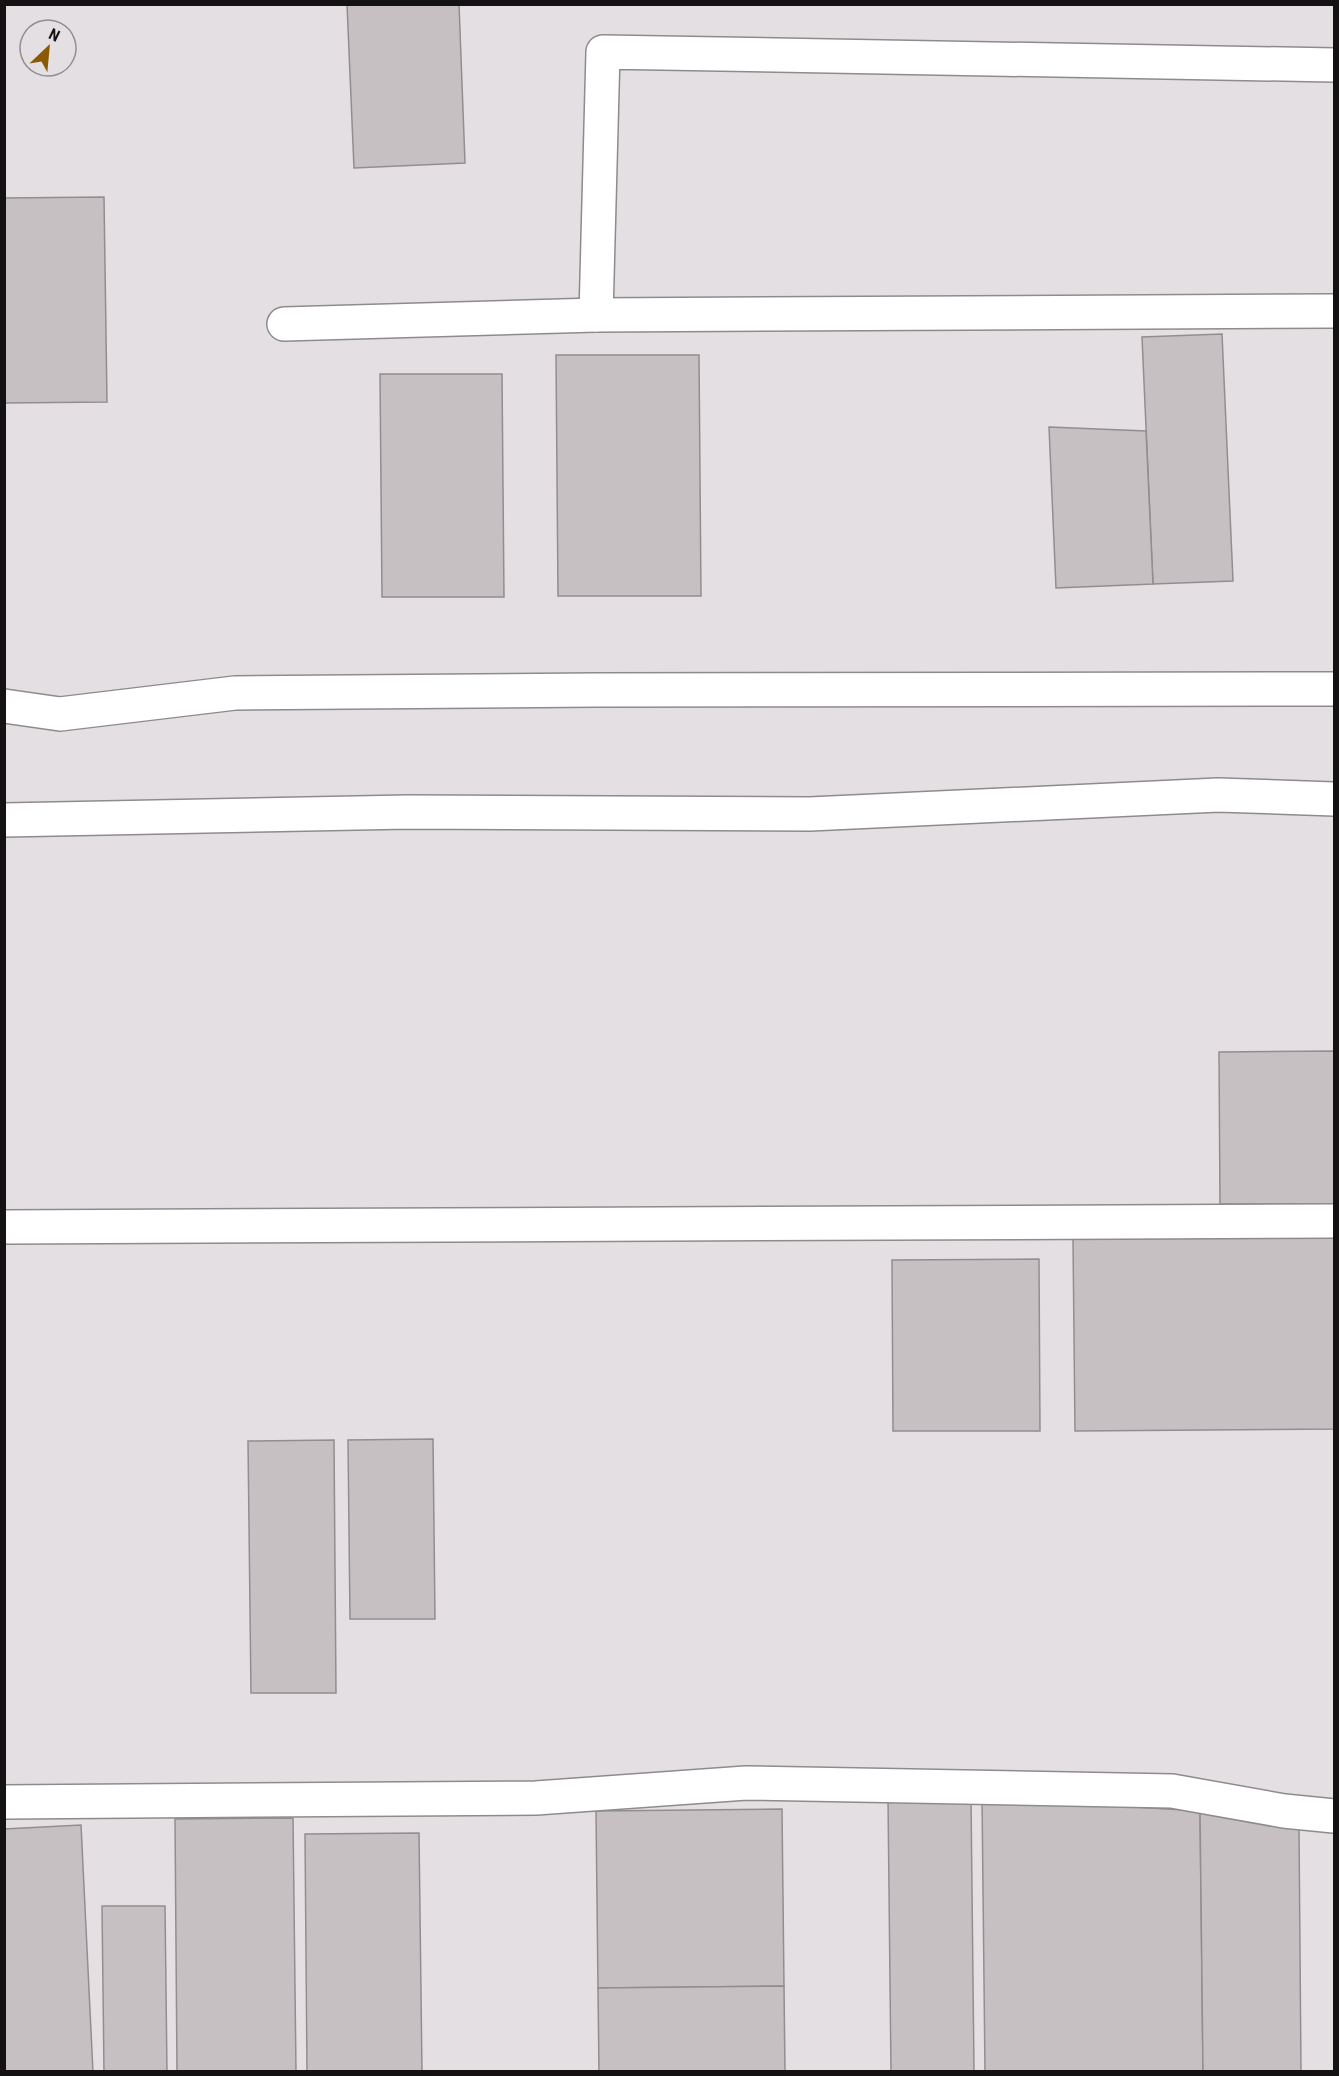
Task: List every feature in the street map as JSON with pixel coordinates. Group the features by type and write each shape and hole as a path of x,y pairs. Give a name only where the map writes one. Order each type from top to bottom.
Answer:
{"street":[{"path":"596,315 603,52 1335,65"},
{"path":"284,324 596,315 1335,311"},
{"path":"4,706 60,714 235,693 1335,689"},
{"path":"4,820 408,812 810,814 1218,795 1335,799"},
{"path":"4,1227 1335,1221"},
{"path":"4,1802 537,1798 746,1783 1172,1791 1284,1811 1335,1816"}],"building":[{"path":"347,4 459,4 465,163 354,168"},
{"path":"104,197 107,402 4,403 4,198"},
{"path":"1222,334 1233,581 1153,584 1142,337"},
{"path":"556,355 699,355 701,596 558,596"},
{"path":"380,374 502,374 504,597 382,597"},
{"path":"1049,427 1146,431 1153,584 1056,588"},
{"path":"1334,1051 1334,1204 1220,1204 1219,1052"},
{"path":"1334,1237 1334,1429 1075,1431 1073,1239"},
{"path":"1039,1259 1040,1431 893,1431 892,1260"},
{"path":"433,1439 435,1619 350,1619 348,1440"},
{"path":"334,1440 336,1693 251,1693 248,1441"},
{"path":"982,1798 1200,1811 1203,2072 985,2072"},
{"path":"888,1799 971,1799 974,2072 891,2072"},
{"path":"782,1809 784,1986 598,1988 596,1811"},
{"path":"1200,1811 1299,1829 1301,2072 1203,2072"},
{"path":"293,1818 296,2072 177,2072 175,1819"},
{"path":"81,1825 93,2072 4,2072 4,1829"},
{"path":"419,1833 422,2072 307,2072 305,1834"},
{"path":"102,1906 165,1906 167,2072 104,2072"},
{"path":"784,1986 785,2072 599,2072 598,1988"}]}
